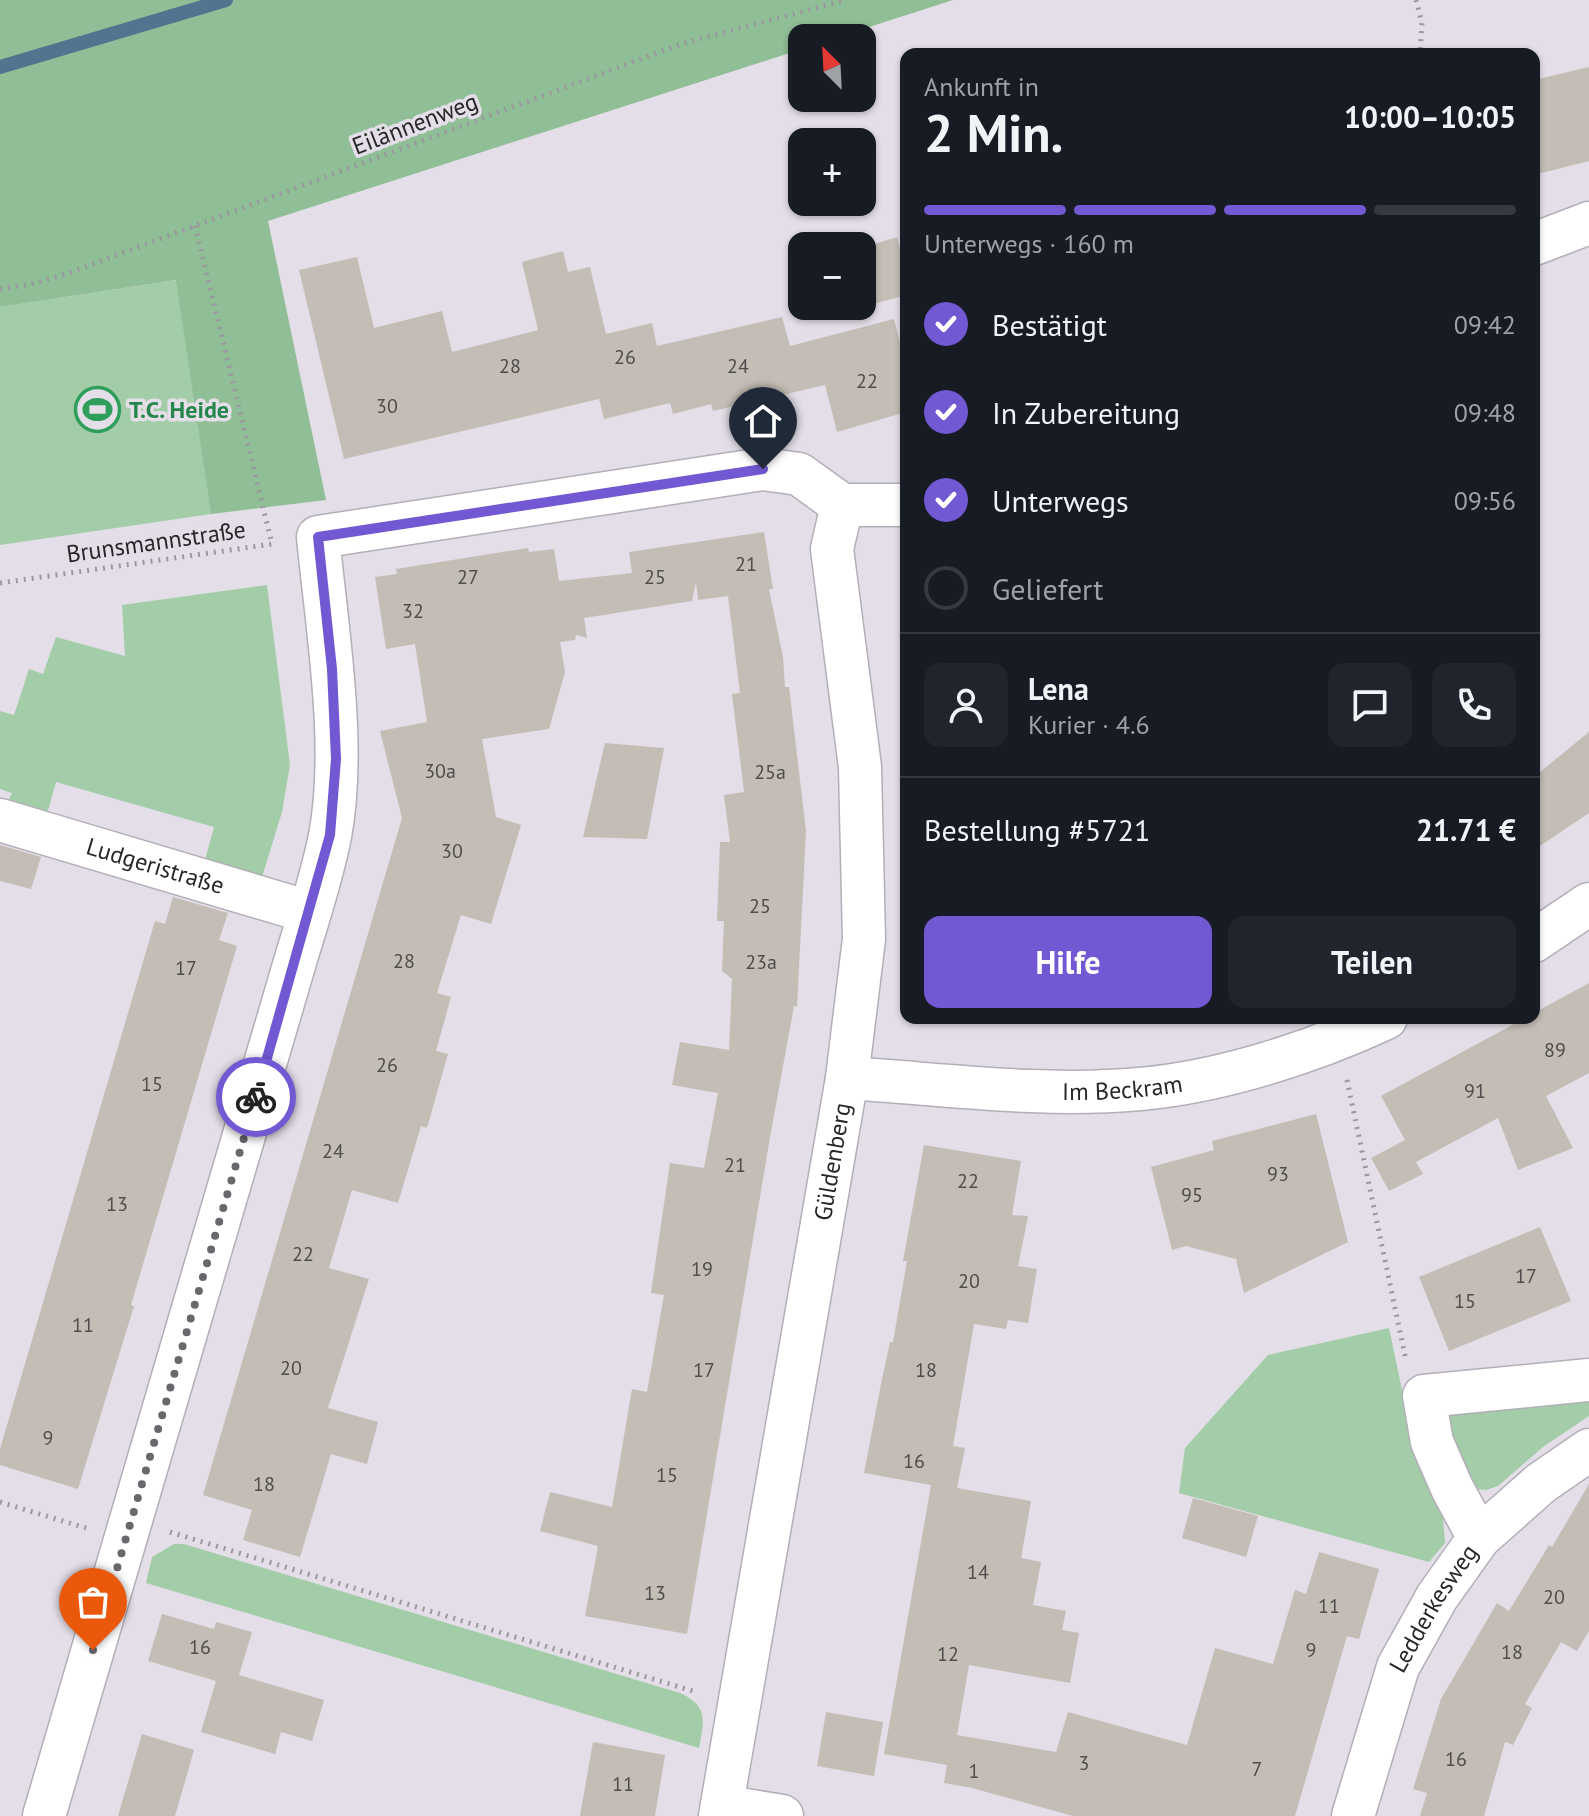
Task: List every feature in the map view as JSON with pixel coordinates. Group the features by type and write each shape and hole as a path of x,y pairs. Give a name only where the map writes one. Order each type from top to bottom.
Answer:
{"street":[{"path":"1540,242 1589,223"},
{"path":"44,1816 330,835 336,759 332,669 318,537 763,469 799,474 842,505 900,505"},
{"name":"Güldenberg","path":"721,1811 847,1078 864,939 860,767 832,549 842,505"},
{"name":"Ludgeristraße","path":"0,820 309,912"},
{"path":"1540,937 1589,904"},
{"name":"Im Beckram","path":"847,1078 1062,1092 1142,1089 1237,1072 1339,1040 1373,1024"},
{"path":"1479,1538 1432,1442 1424,1396 1589,1380"},
{"name":"Ledderkesweg","path":"1353,1816 1398,1667 1437,1597 1479,1538 1541,1483 1589,1450"},
{"path":"721,1811 782,1816"}],"path":[{"name":"Eilännenweg","path":"0,289 66,274 681,44 846,0"},
{"path":"1416,0 1422,23 1420,48"},
{"path":"195,226 272,544"},
{"name":"Brunsmannstraße","path":"0,583 318,537"},
{"path":"1339,1040 1409,1376 1424,1396"},
{"path":"0,1502 128,1530 739,1704"}],"green space":[{"path":"0,0 953,0 876,25 788,24 788,54 268,221 326,500 211,514 176,280 0,307"},
{"name":"T.C. Heide","path":"177,280 211,514 0,545 0,307"},
{"path":"267,585 290,765 282,812 262,877 205,860 214,827 56,782 47,814 7,803 12,793 0,789 0,711 14,715 29,669 43,674 56,637 125,656 122,605"},
{"path":"1389,1328 1414,1447 1442,1505 1445,1543 1429,1562 1179,1493 1185,1448 1268,1355"},
{"path":"1589,1393 1589,1416 1543,1447 1498,1486 1486,1490 1474,1489 1445,1422 1451,1413"},
{"path":"174,1544 184,1544 680,1693 700,1709 703,1723 699,1748 146,1583 152,1557"}],"building":[{"path":"1589,67 1589,161 1540,173 1540,79"},
{"path":"897,237 900,249 900,297 876,303 876,244"},
{"path":"563,251 568,272 590,267 606,334 652,323 657,346 782,317 790,346 894,319 900,342 900,414 837,432 825,385 713,411 711,404 673,414 670,403 604,419 599,399 344,459 299,270 357,257 374,328 442,311 452,352 538,330 522,262"},
{"path":"764,532 773,589 769,589 783,657 785,687 789,687 806,831 797,1007 794,1006 769,1143 687,1634 585,1616 598,1546 540,1531 550,1492 612,1507 632,1389 647,1392 664,1295 651,1293 670,1163 704,1168 718,1093 672,1085 680,1042 729,1050 732,979 722,971 724,921 717,921 720,842 730,842 724,795 744,792 732,694 740,693 728,596 698,600 696,582 692,601 584,618 587,638 576,635 575,640 560,642 565,672 549,729 482,739 496,817 521,825 491,924 461,915 437,993 451,997 436,1051 448,1054 427,1128 421,1126 398,1203 352,1190 329,1268 369,1279 328,1408 378,1422 367,1464 331,1454 300,1557 243,1540 252,1510 203,1495 402,818 380,731 427,722 415,644 386,649 375,577 397,574 396,569 528,548 529,552 554,549 559,581 632,573 629,552"},
{"path":"1589,732 1589,813 1540,846 1540,772"},
{"path":"605,743 664,748 647,839 583,837"},
{"path":"0,845 41,857 31,889 0,881"},
{"path":"173,897 228,913 219,940 237,946 78,1489 0,1465 0,1449 155,921 165,924"},
{"path":"1589,983 1589,1073 1546,1096 1573,1148 1518,1170 1498,1118 1416,1162 1423,1174 1389,1191 1371,1158 1405,1140 1381,1096 1514,1024 1540,1024 1540,1010"},
{"path":"1316,1114 1348,1242 1244,1293 1236,1259 1186,1246 1172,1250 1151,1167 1214,1150 1212,1141"},
{"path":"924,1145 1021,1161 1012,1215 1028,1216 1018,1266 1037,1269 1028,1323 1008,1320 1006,1329 974,1324 953,1446 965,1448 957,1488 1031,1501 1021,1558 1041,1562 1033,1605 1066,1611 1062,1630 1079,1633 1070,1683 969,1665 957,1735 1056,1752 1068,1712 1187,1745 1215,1648 1273,1664 1295,1590 1306,1594 1319,1552 1379,1569 1359,1639 1347,1636 1295,1816 1073,1816 944,1783 947,1765 884,1754 931,1485 864,1473 890,1342 893,1342 907,1261 903,1261"},
{"path":"1540,1227 1571,1301 1449,1351 1419,1277"},
{"path":"1589,1484 1589,1631 1577,1651 1561,1642 1525,1704 1532,1708 1513,1745 1505,1742 1484,1816 1420,1816 1427,1793 1413,1789 1441,1699 1497,1603 1509,1611"},
{"path":"1193,1498 1258,1516 1246,1557 1182,1538"},
{"path":"162,1614 214,1629 216,1622 252,1632 239,1675 324,1700 312,1741 281,1732 275,1754 201,1732 216,1681 148,1661"},
{"path":"826,1712 883,1722 874,1776 817,1766"},
{"path":"142,1734 194,1750 175,1816 118,1816"},
{"path":"593,1742 665,1755 655,1816 580,1816"}],"waterway":[{"path":"0,67 226,0"}],"way so far":[{"path":"93,1650 256,1097"}],"place":[{"name":"T.C. Heide","path":"98,410"}],"route":[{"path":"256,1097 330,835 336,759 332,669 318,537 763,469"}]}
